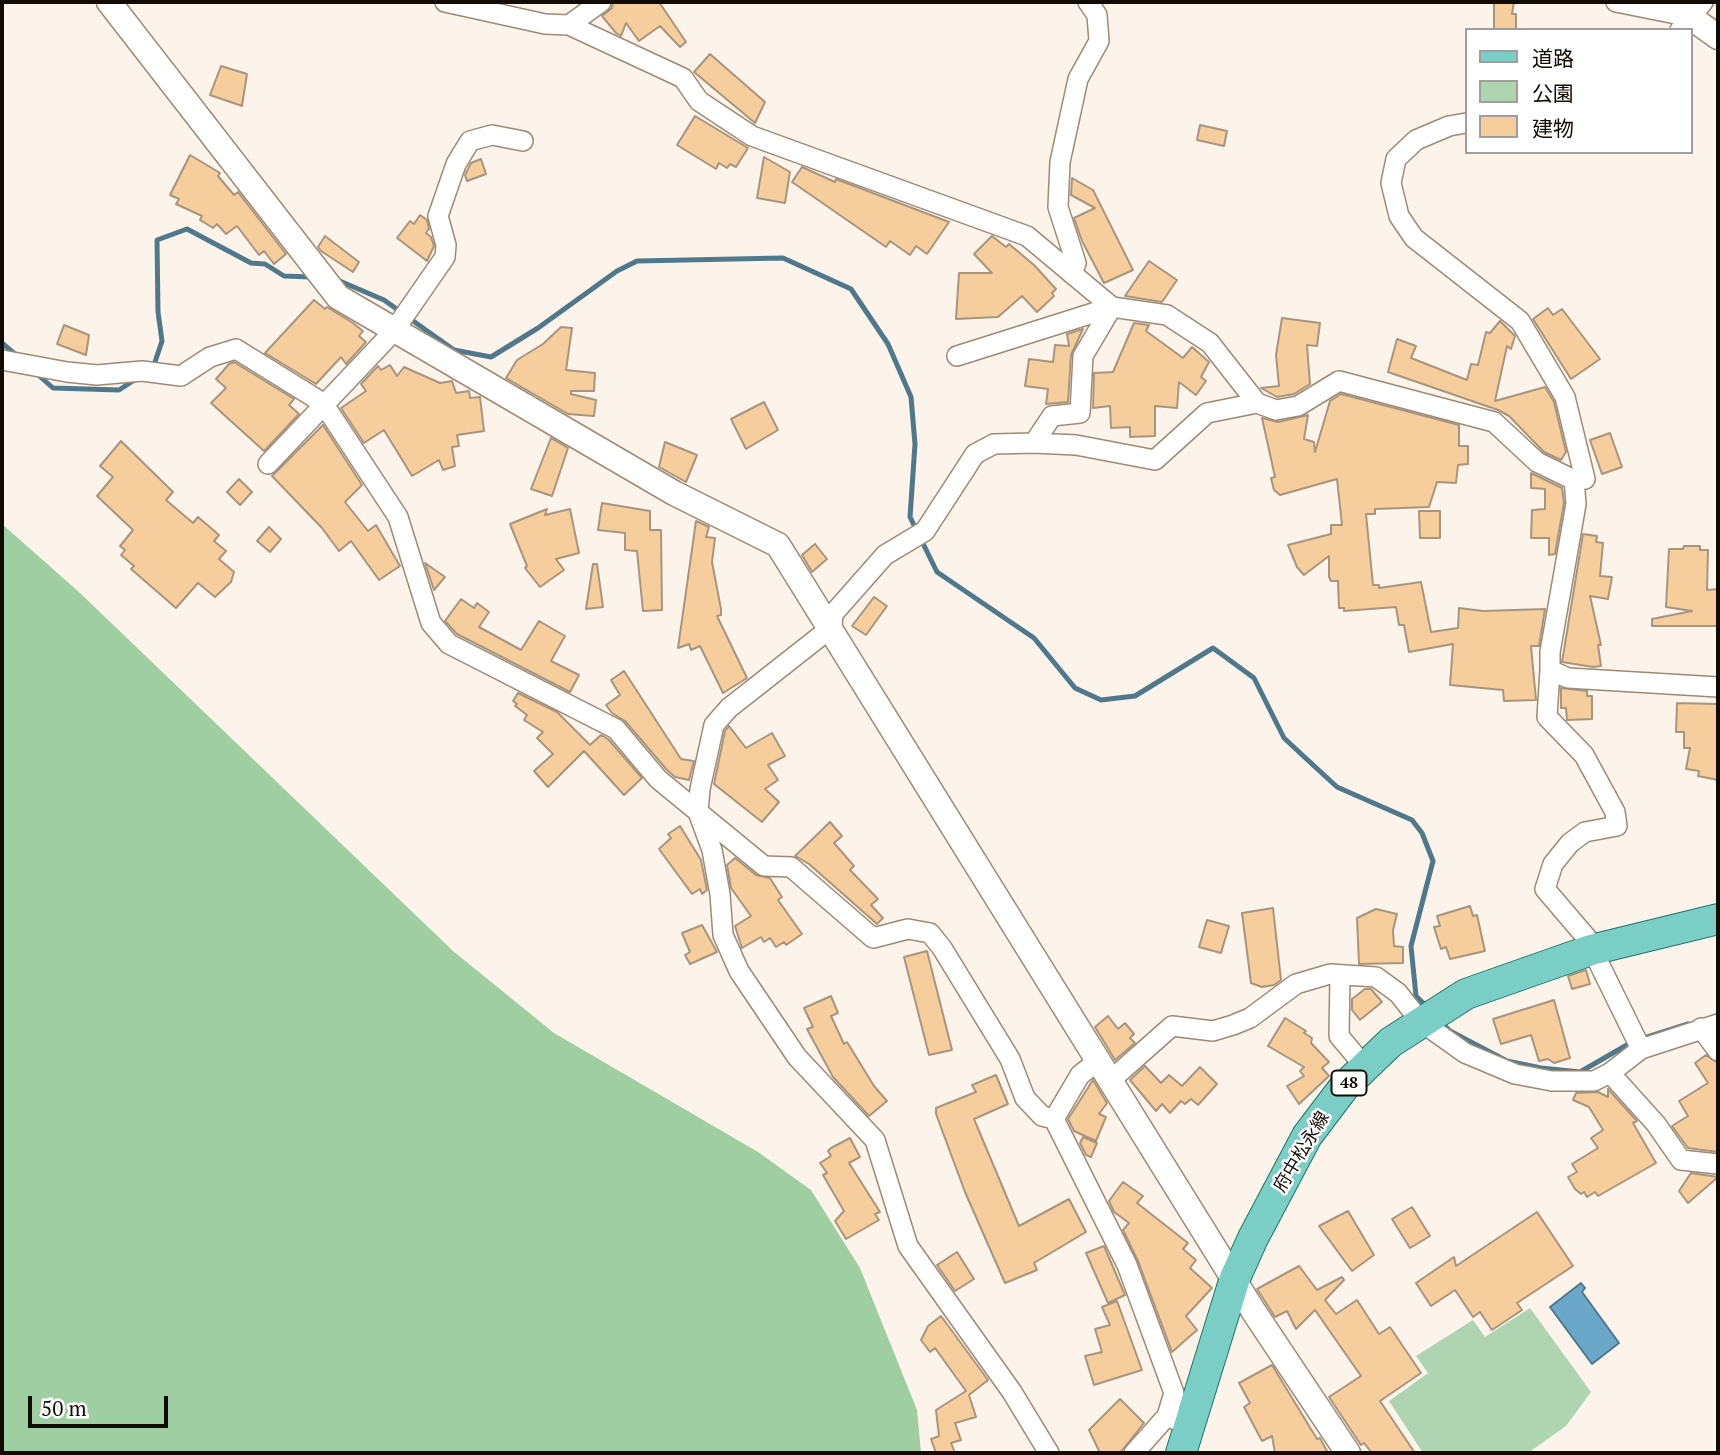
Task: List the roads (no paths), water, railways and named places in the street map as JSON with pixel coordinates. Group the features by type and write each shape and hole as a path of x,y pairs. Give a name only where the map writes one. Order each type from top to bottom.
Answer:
{"main road":[{"name":"府中松永線","path":"1179,1432 1235,1278 1253,1238 1307,1136 1344,1087 1365,1067 1420,1021 1466,994 1591,950 1718,919"}],"street":[{"path":"109,2 338,297 393,332 674,493 778,545 832,627 1254,1312 1348,1453"},
{"path":"445,2 545,24 569,25 683,79 699,101 752,136 1027,236 1112,307"},
{"path":"569,25 601,2"},
{"path":"1072,274 1076,263 1058,207 1060,162 1079,79 1099,41 1097,15 1088,2"},
{"path":"1616,2 1694,13"},
{"path":"1669,2 1694,13 1718,37"},
{"path":"1049,1453 1012,1392 908,1245 875,1140 797,1057 739,971 723,935 712,850 698,811 714,725 729,708 832,627 833,614 885,555 925,531 975,454 994,444 1076,445 1155,460 1207,413 1257,403 1276,410 1298,406 1339,381 1494,422 1537,462 1574,480 1585,479 1565,397 1520,321 1414,238 1399,216 1391,183 1396,159 1416,140 1449,126 1464,123"},
{"path":"268,464 393,332 445,257 446,245 438,216 456,164 470,141 492,135 523,141"},
{"path":"1034,443 1052,416 1080,413 1083,356 1112,307"},
{"path":"957,356 1112,307 1167,315 1210,343 1257,403"},
{"path":"2,360 97,375 142,371 181,376 210,357 236,349 323,403 398,517 431,623 449,645 615,729 658,779 764,866 791,867 873,937 908,929 930,933 942,947 1010,1059 1025,1098 1042,1116 1054,1119 1127,1265 1174,1393 1179,1432 1134,1453"},
{"path":"1574,480 1576,505 1550,652 1547,717 1584,755 1615,813 1617,826 1585,832 1570,843 1553,864 1545,889 1587,937 1640,1049"},
{"path":"1550,670 1568,678 1718,687"},
{"path":"1054,1119 1080,1075 1105,1070 1172,1027 1213,1031 1250,1018 1296,984 1330,974 1377,977 1398,993 1420,1021 1465,1053 1515,1074 1552,1081 1594,1081 1610,1073 1640,1049 1709,1026 1718,1051"},
{"path":"1339,975 1339,1036 1365,1067"},
{"path":"1610,1073 1656,1124 1681,1160 1718,1164"}],"water":[{"path":"1581,1283 1585,1288 1582,1292 1619,1343 1592,1364 1550,1307"}],"waterway":[{"path":"153,368 162,341 158,312 157,240 187,229 251,263 265,264 284,276 311,277"},
{"path":"409,318 454,350 491,357 538,328 617,271 637,261 783,258 851,289 888,344 911,397 915,444 910,517 937,572 1034,638 1075,688 1101,700 1135,696 1213,648 1254,678 1284,738 1299,752 1337,787 1412,820 1422,833 1433,861 1411,946 1416,996 1427,1007"},
{"path":"335,279 384,300 401,312"},
{"path":"2,343 16,355"},
{"path":"36,373 53,388 119,390 136,379"},
{"path":"1441,1022 1450,1031 1507,1061 1541,1068 1580,1072 1632,1042"},
{"path":"1641,1039 1688,1024"}]}
